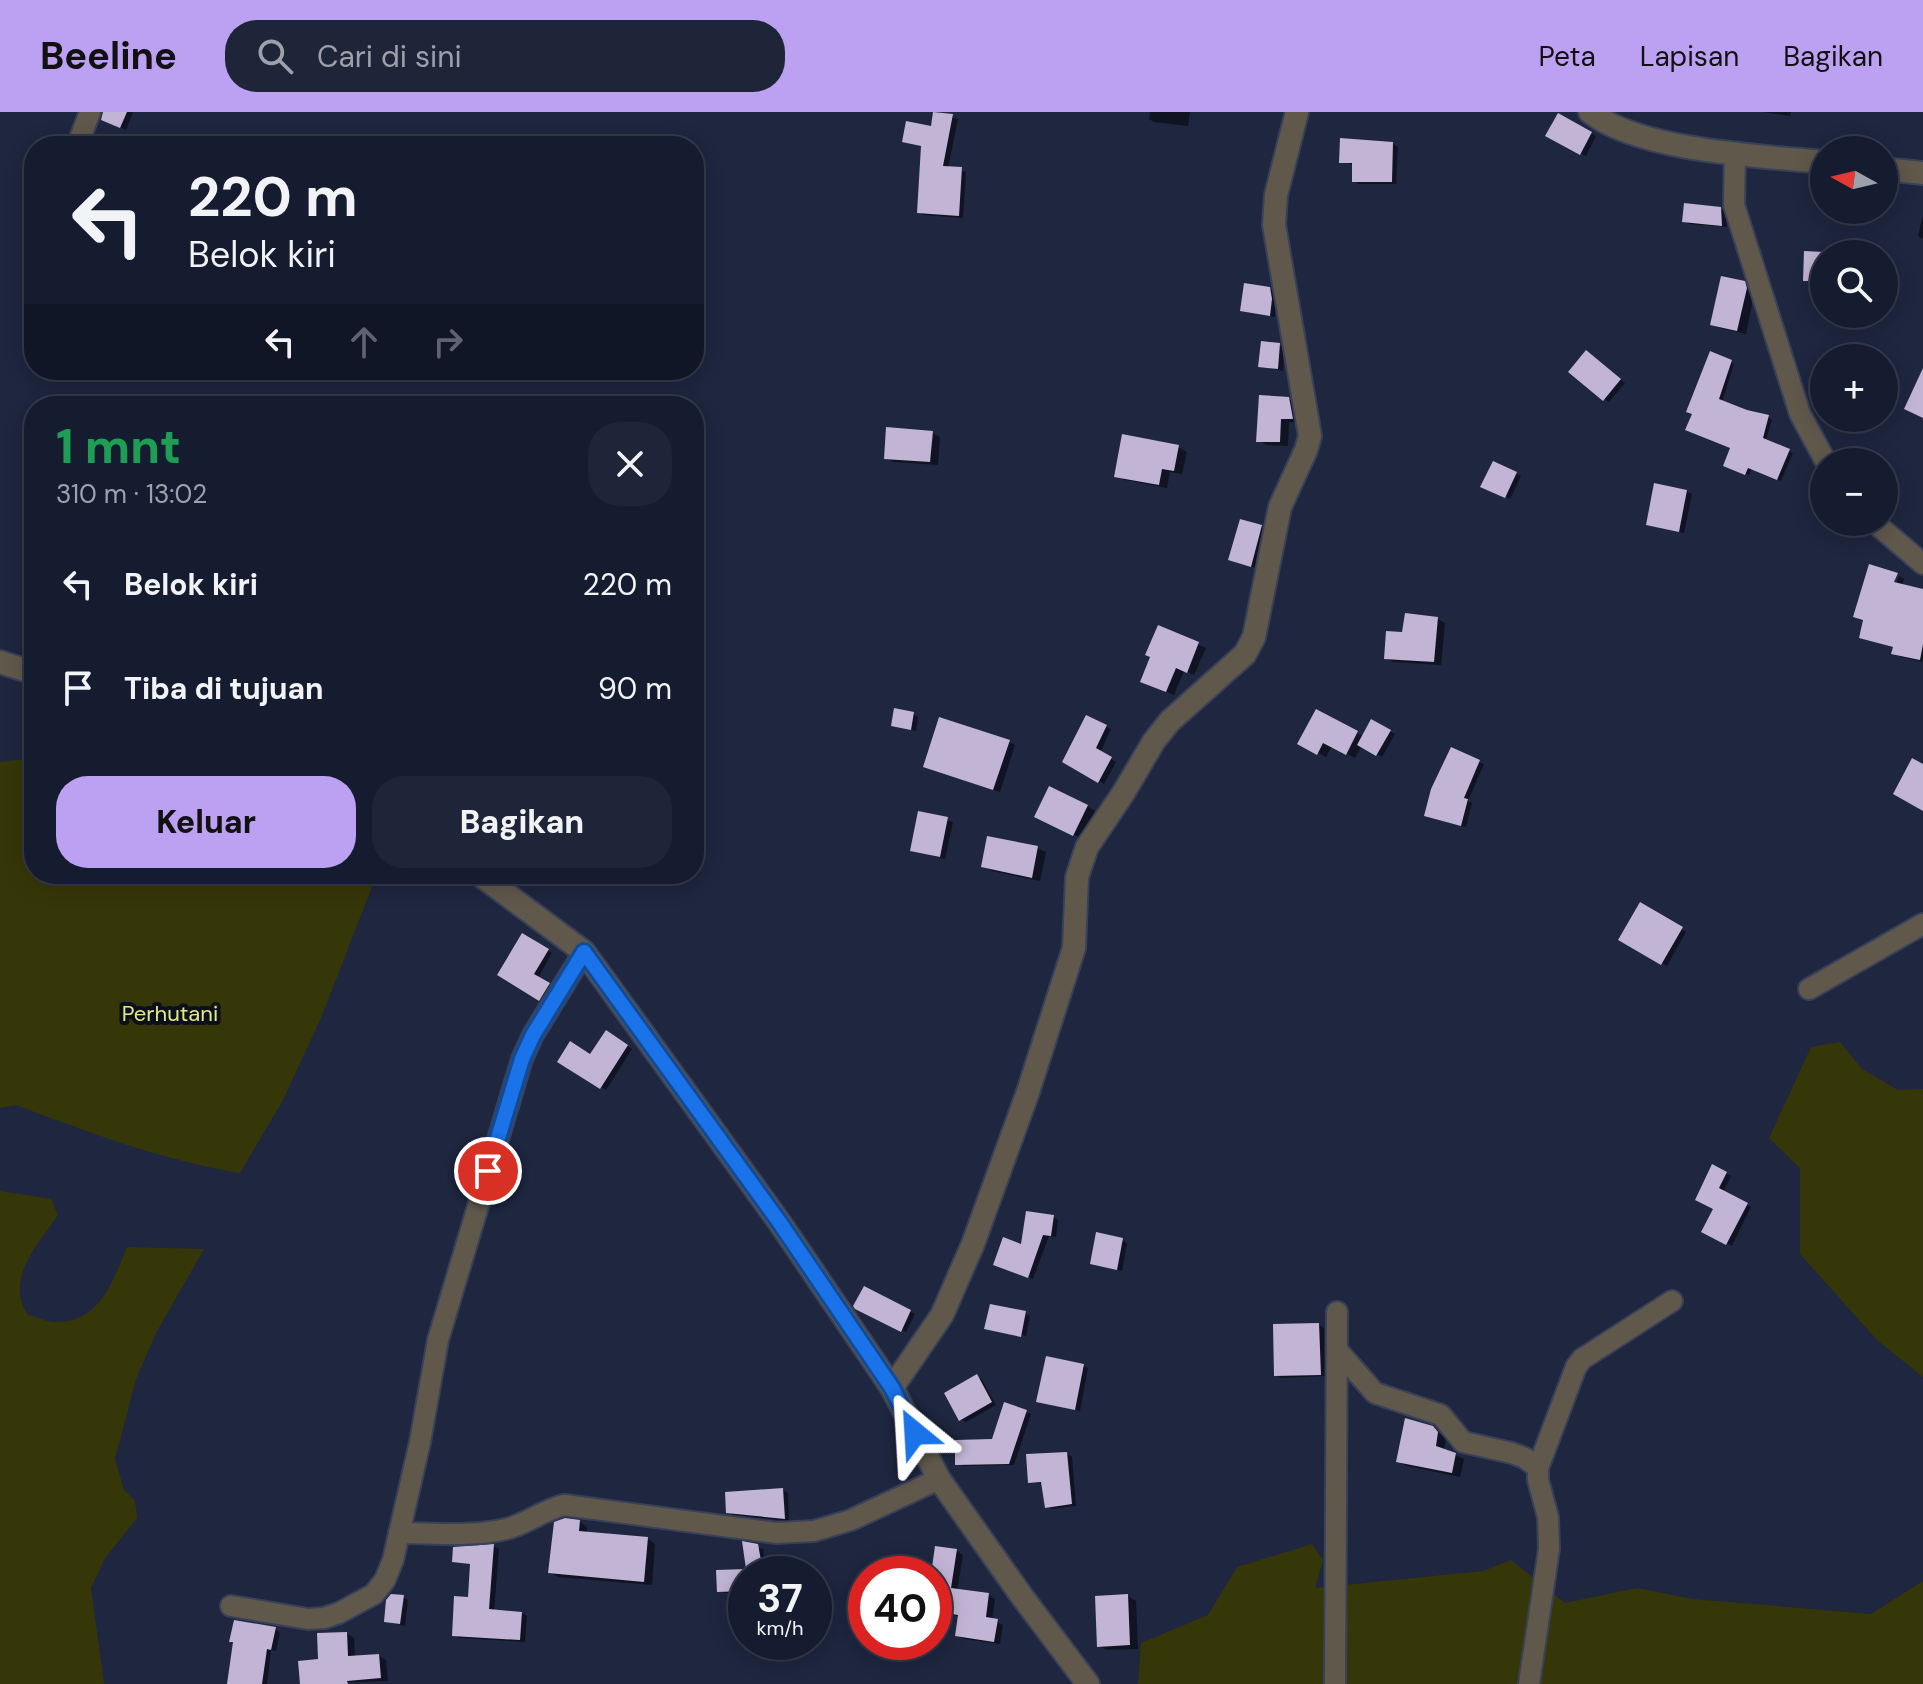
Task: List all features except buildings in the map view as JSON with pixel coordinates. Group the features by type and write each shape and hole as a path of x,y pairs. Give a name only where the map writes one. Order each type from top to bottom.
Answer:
{"street":[{"path":"81,136 90,112"},
{"path":"892,1388 942,1315 973,1244 1028,1092 1074,948 1077,877 1087,847 1154,741 1170,721 1245,654 1254,637 1280,507 1310,436 1274,225 1276,195 1297,112"},
{"path":"1590,112 1619,130 1637,136 1735,153 1810,161"},
{"path":"1735,153 1734,205 1800,414 1818,448"},
{"path":"1898,170 1923,173"},
{"path":"1890,536 1923,564"},
{"path":"0,662 24,670"},
{"path":"492,884 584,952 780,1223 892,1388 939,1479 1088,1684"},
{"path":"1809,989 1923,924"},
{"path":"231,1606 308,1619 324,1618 339,1613 380,1588 393,1560 420,1442 438,1340 522,1059 533,1035 584,952"},
{"path":"1529,1684 1549,1549 1548,1517 1538,1468 1576,1367 1582,1359 1672,1301"},
{"path":"1335,1684 1337,1312"},
{"path":"1337,1350 1375,1393 1441,1415 1463,1442 1512,1453 1538,1468"},
{"path":"399,1533 498,1531 564,1505 777,1533 814,1531 851,1520 939,1479"}],"green space":[{"name":"Perhutani","path":"24,759 24,884 373,884 321,1018 283,1100 240,1173 154,1153 16,1105 0,1108 0,762"},
{"path":"1840,1042 1862,1069 1898,1090 1923,1089 1923,1377 1877,1340 1800,1254 1800,1168 1769,1138 1811,1047"},
{"path":"0,1191 51,1199 58,1215 27,1262 20,1287 21,1301 27,1314 46,1321 73,1320 95,1307 110,1285 127,1247 204,1249 156,1333 136,1379 115,1459 124,1490 135,1501 137,1518 105,1558 91,1588 104,1684 0,1684"},
{"path":"1312,1544 1323,1560 1315,1588 1483,1571 1511,1560 1565,1603 1637,1588 1692,1599 1871,1614 1923,1581 1923,1684 1138,1684 1141,1643 1208,1615 1237,1567"}],"route":[{"path":"488,1171 522,1059 533,1035 584,952 780,1223 892,1388 915,1433"}]}
